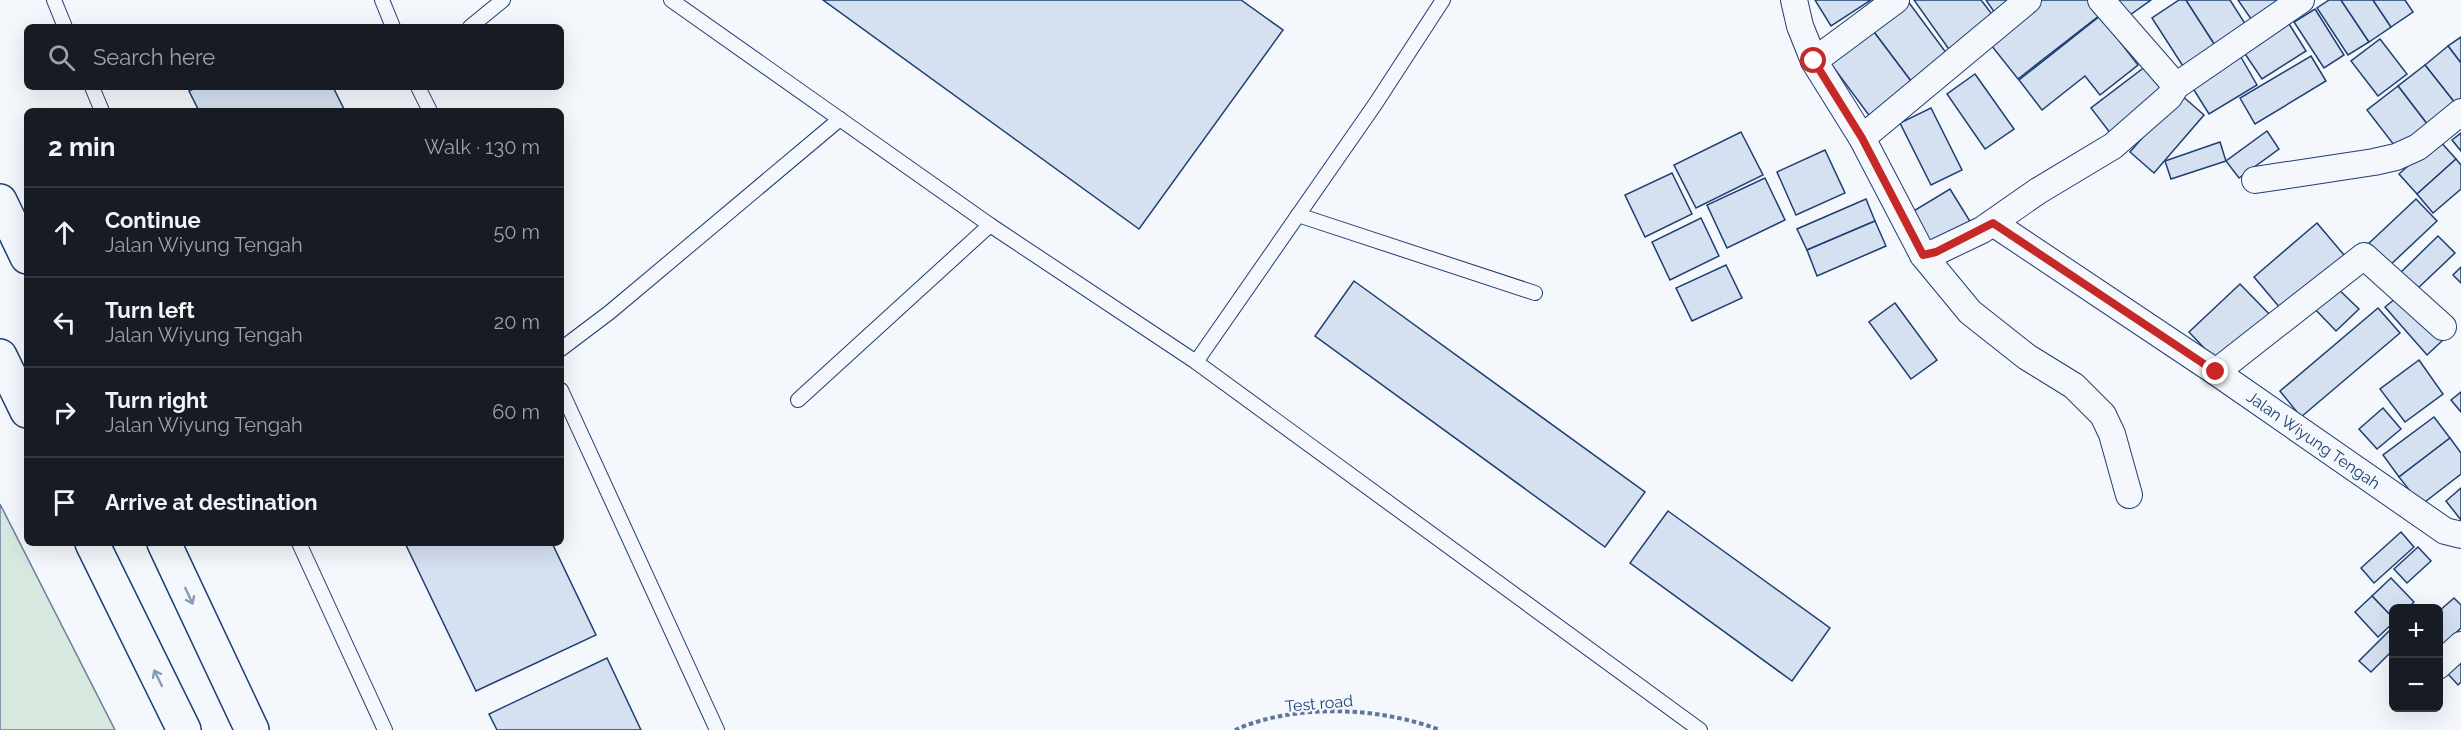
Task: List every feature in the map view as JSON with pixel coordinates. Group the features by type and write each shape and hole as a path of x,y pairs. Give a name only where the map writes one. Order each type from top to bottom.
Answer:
{"highway":[{"path":"0,201 24,251"},
{"path":"0,356 24,405"},
{"path":"93,546 184,730"},
{"path":"165,546 252,730"}],"street":[{"path":"1794,0 1800,26 1814,61 1862,138 1923,255 1970,312 2027,357 2074,386 2103,415 2112,434 2129,495"},
{"path":"1814,61 1896,0"},
{"path":"1862,138 2028,0"},
{"path":"2102,0 2176,86"},
{"path":"1923,255 1936,252 1993,223 2038,191 2113,146 2169,97 2176,86 2301,0"},
{"path":"2256,180 2396,157 2418,147 2461,112"},
{"name":"Jalan Wiyung Tengah","path":"1993,223 2216,372 2445,531 2461,535"},
{"path":"2216,372 2364,256 2444,327"},
{"path":"2443,662 2461,645"}],"lane":[{"path":"54,0 64,24"},
{"path":"382,0 392,24"},
{"path":"474,24 503,0"},
{"path":"671,0 990,225 1196,362 1700,730"},
{"path":"1196,362 1376,103 1443,0"},
{"path":"93,90 101,108"},
{"path":"420,90 428,108"},
{"path":"564,347 610,312 840,118"},
{"path":"1298,215 1535,293"},
{"path":"798,400 990,225"},
{"path":"564,397 717,730"},
{"path":"299,546 386,730"}],"path":[{"name":"Test road","path":"1235,730 1300,713 1359,711 1416,721 1440,730"}],"shaded area":[{"path":"0,504 115,730 0,730"}],"building":[{"path":"823,0 1241,0 1283,30 1139,229"},
{"path":"1815,0 1871,0 1831,26"},
{"path":"1907,0 1953,62 1917,89 1871,28"},
{"path":"1914,0 1981,0 1998,22 1953,55"},
{"path":"1986,0 2021,0 1997,16"},
{"path":"2039,0 2089,0 2100,15 2018,79 1987,40"},
{"path":"2109,0 2151,0 2123,20"},
{"path":"2179,0 2186,0 2220,53 2188,74 2152,18"},
{"path":"2186,0 2230,0 2251,33 2220,53"},
{"path":"2238,0 2298,0 2258,29"},
{"path":"2329,0 2341,0 2369,42 2348,55 2317,8"},
{"path":"2341,0 2373,0 2391,27 2369,42"},
{"path":"2373,0 2405,0 2413,12 2391,27"},
{"path":"2315,9 2344,55 2324,68 2294,22"},
{"path":"2100,16 2138,65 2100,95 2085,76 2042,110 2019,80"},
{"path":"2286,19 2306,51 2262,79 2241,48"},
{"path":"1871,28 1917,89 1874,122 1828,60"},
{"path":"2461,37 2461,63 2448,46"},
{"path":"2380,39 2407,74 2378,96 2351,61"},
{"path":"2448,46 2461,63 2461,107 2459,108 2425,65"},
{"path":"2238,52 2257,85 2209,114 2189,82"},
{"path":"2311,56 2326,81 2255,124 2240,98"},
{"path":"2150,63 2173,92 2114,138 2091,108"},
{"path":"2425,65 2459,108 2431,129 2398,86"},
{"path":"1975,74 2014,129 1985,149 1947,94"},
{"path":"2398,86 2431,129 2401,154 2367,110"},
{"path":"334,90 344,108 198,108 189,91"},
{"path":"2180,94 2204,115 2154,173 2130,152"},
{"path":"1931,108 1962,170 1931,185 1900,123"},
{"path":"2267,131 2279,149 2239,178 2226,161"},
{"path":"1741,132 1763,175 1696,208 1674,165"},
{"path":"2461,133 2461,151 2452,140"},
{"path":"2438,139 2456,159 2417,194 2399,174"},
{"path":"2220,142 2226,161 2171,179 2165,161"},
{"path":"1825,150 1845,193 1796,215 1777,172"},
{"path":"2456,159 2461,165 2461,189 2433,213 2417,194"},
{"path":"1672,173 1692,214 1645,237 1625,195"},
{"path":"1765,178 1785,220 1727,248 1707,205"},
{"path":"1950,189 1971,223 1927,249 1907,215"},
{"path":"1866,199 1875,221 1807,250 1797,229"},
{"path":"2416,199 2437,221 2387,268 2366,246"},
{"path":"1701,218 1719,256 1670,280 1652,242"},
{"path":"1875,221 1886,246 1817,276 1807,250"},
{"path":"2317,223 2350,262 2286,315 2254,277"},
{"path":"2438,236 2455,253 2415,291 2399,274"},
{"path":"1726,265 1742,298 1692,321 1676,288"},
{"path":"2461,267 2461,283 2453,275"},
{"path":"1354,281 1645,492 1605,547 1315,336"},
{"path":"2240,284 2273,318 2222,367 2189,332"},
{"path":"2333,284 2359,309 2336,331 2312,306"},
{"path":"2401,294 2442,341 2427,355 2385,307"},
{"path":"1895,303 1937,360 1911,379 1869,322"},
{"path":"2378,308 2400,333 2301,417 2280,391"},
{"path":"2419,360 2443,394 2405,422 2380,389"},
{"path":"2461,392 2461,412 2451,400"},
{"path":"2383,408 2401,429 2377,449 2359,429"},
{"path":"2434,417 2450,438 2399,477 2383,455"},
{"path":"2450,438 2461,453 2461,474 2421,505 2399,477"},
{"path":"2461,488 2461,520 2446,501"},
{"path":"1668,511 1830,628 1792,681 1630,563"},
{"path":"2401,532 2414,547 2374,583 2361,568"},
{"path":"406,546 553,546 596,635 476,691"},
{"path":"2418,547 2431,561 2407,583 2394,569"},
{"path":"2391,578 2414,602 2412,604 2389,604 2389,614 2372,596"},
{"path":"2372,596 2389,614 2389,627 2378,637 2355,612"},
{"path":"2454,598 2461,605 2461,628 2443,644 2443,608"},
{"path":"2389,631 2389,654 2371,672 2359,661"},
{"path":"2461,645 2461,682 2458,685 2443,668 2443,662"},
{"path":"607,658 641,730 497,730 489,714"}],"route":[{"path":"1814,61 1862,138 1923,255 1936,252 1993,223 2216,372"}]}
